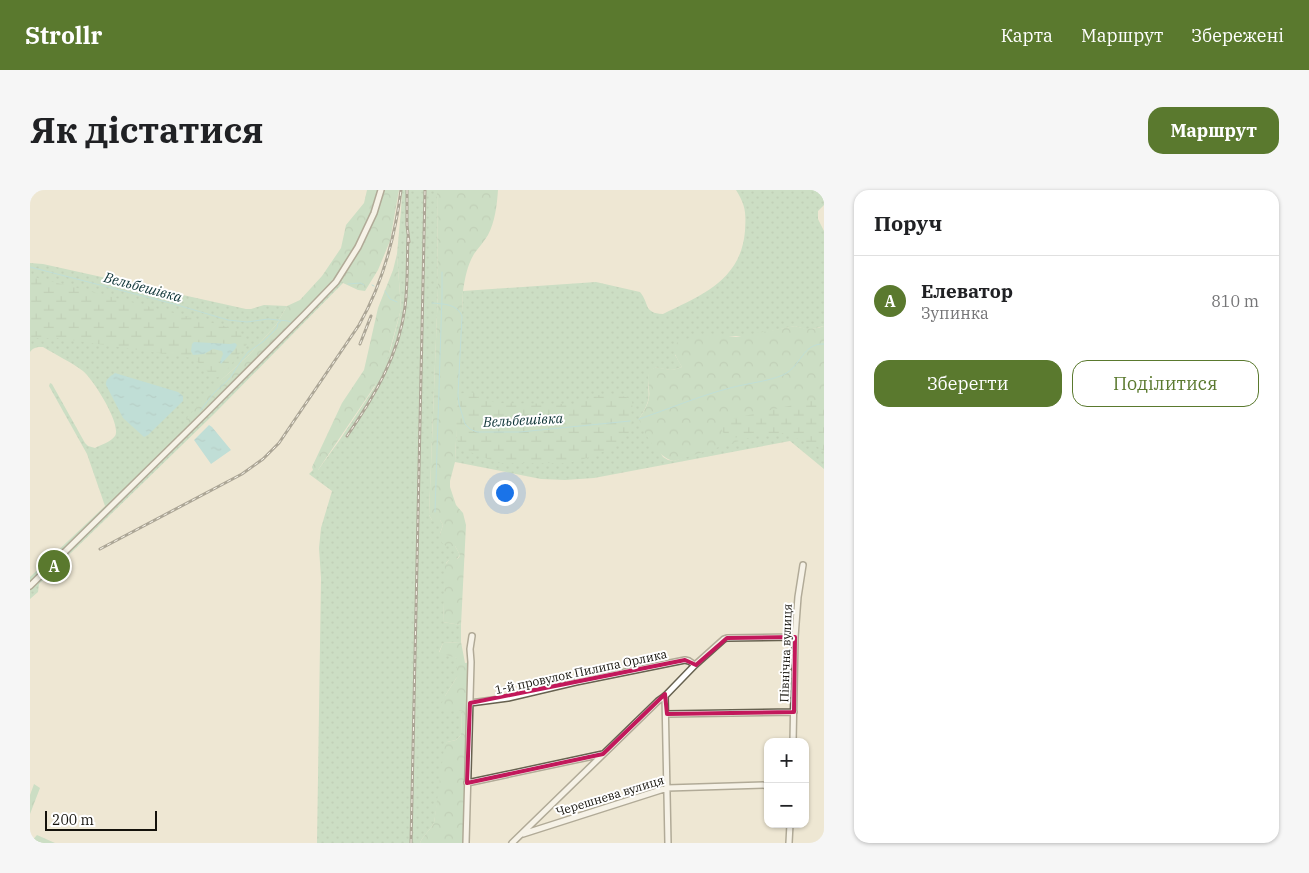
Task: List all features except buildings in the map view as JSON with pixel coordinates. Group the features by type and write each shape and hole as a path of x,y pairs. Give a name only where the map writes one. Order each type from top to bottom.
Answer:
{"street":[{"path":"30,586 244,376 336,282 358,247 374,213 381,190"},
{"name":"Північна вулиця","path":"793,738 795,637 803,565"},
{"path":"466,843 470,649 472,636"},
{"path":"512,843 658,701 666,696 695,665 726,638 795,637"},
{"name":"1-й провулок Пилипа Орлика","path":"470,704 508,698 685,660 695,665"},
{"path":"666,696 668,843"},
{"path":"666,714 794,712"},
{"path":"467,783 603,754"},
{"name":"Черешнева вулиця","path":"520,835 667,788 764,785"},
{"path":"789,843 790,828"}],"highlighted area":[{"path":"795,637 794,712 667,714 665,694 603,754 467,783 470,703 685,660 696,665 727,638"}],"green space":[{"path":"367,190 399,190 390,241 378,270 365,291 343,283 342,275 339,273 298,318 188,424 186,419 219,382 248,356 276,325 287,306 300,300 322,276 341,248 346,225 364,203"},
{"path":"402,190 437,190 438,289 429,515 432,520 440,520 443,525 440,534 449,546 455,546 460,555 456,560 449,560 446,563 443,622 461,625 461,642 443,643 439,652 458,658 457,677 445,696 445,711 462,711 461,735 456,740 447,742 434,823 420,843 317,843 321,578 319,548 321,528 332,491 309,474 313,470 318,470 374,388 391,348 401,309 397,254"},
{"path":"437,190 498,190 492,225 488,235 474,254 467,272 463,291 455,462 450,481 456,505 463,513 466,525 461,625 443,622 445,565 449,560 457,559 460,555 455,546 446,546 442,543 440,534 443,525 440,520 432,520 429,515 438,289"},
{"path":"736,190 824,190 824,205 818,211 818,219 824,231 824,326 805,329 795,326 747,336 727,336 675,355 682,367 670,370 655,368 651,370 648,378 649,397 639,419 663,457 674,461 824,404 824,469 790,441 594,478 565,480 541,479 455,462 463,291 596,282 640,292 652,312 663,314 692,300 717,284 728,274 736,262 742,248 745,231 745,210"},
{"path":"397,254 401,309 388,357 379,379 368,396 318,470 313,470 312,467 342,403 364,370 378,308 393,270"},
{"path":"30,263 43,264 246,309 264,305 287,306 276,325 248,356 219,382 298,318 339,273 342,275 343,283 214,414 39,584 38,592 30,599 30,577 105,506 87,454 49,386 50,383 88,446 95,448 108,442 115,436 116,430 111,413 105,402 83,371 43,347 33,349 30,352"},
{"path":"30,276 232,328 244,336 247,344 222,376 214,378 192,358 58,338 30,338"},
{"path":"795,326 809,329 824,326 824,404 781,428 674,461 668,459 657,450 648,438 639,419 648,400 648,377 651,370 660,368 672,370 682,367 675,353 675,344 706,333 736,337"},
{"path":"469,392 498,403 574,404 609,393 630,398 633,405 631,428 627,435 613,447 576,461 568,463 499,463 462,449 457,440 458,394"},
{"path":"824,398 824,451 783,433 730,438 721,427 727,420"},
{"path":"461,642 465,663 471,662 466,843 420,843 434,823 444,749 447,742 456,740 461,735 462,711 445,711 440,707 457,677 457,658 439,653 443,643"},
{"path":"34,784 40,788 30,814 30,795"},
{"path":"37,835 55,843 30,843"}],"water":[{"path":"194,342 235,343 237,345 221,364 222,351 213,349 204,354 193,355 191,351"},
{"path":"115,373 178,392 183,396 183,401 144,437 123,418 106,385 107,379"},
{"path":"209,425 231,450 211,464 194,440"}],"waterway":[{"name":"Вельбешівка","path":"30,267 228,320 247,322 268,319 293,323"},
{"path":"435,512 442,272"},
{"name":"Вельбешівка","path":"348,284 361,283 364,285"},
{"name":"Вельбешівка","path":"385,291 390,299 397,302"},
{"name":"Вельбешівка","path":"432,303 453,307 462,316 458,394 465,424 470,429 477,432 520,432 630,421"},
{"name":"Вельбешівка","path":"200,411 213,394 230,378 248,352 264,341 281,321"},
{"name":"Вельбешівка","path":"639,419 718,391 783,375 811,347 824,344"}],"railway":[{"path":"100,549 242,474 263,459 279,443 359,325 375,293 387,259 401,190"},
{"path":"407,190 409,242"},
{"path":"411,843 425,190"},
{"path":"347,436 376,391 397,342 406,298 408,237"},
{"path":"360,344 371,316"}],"place":[{"name":"Елеватор","path":"54,566"}]}
